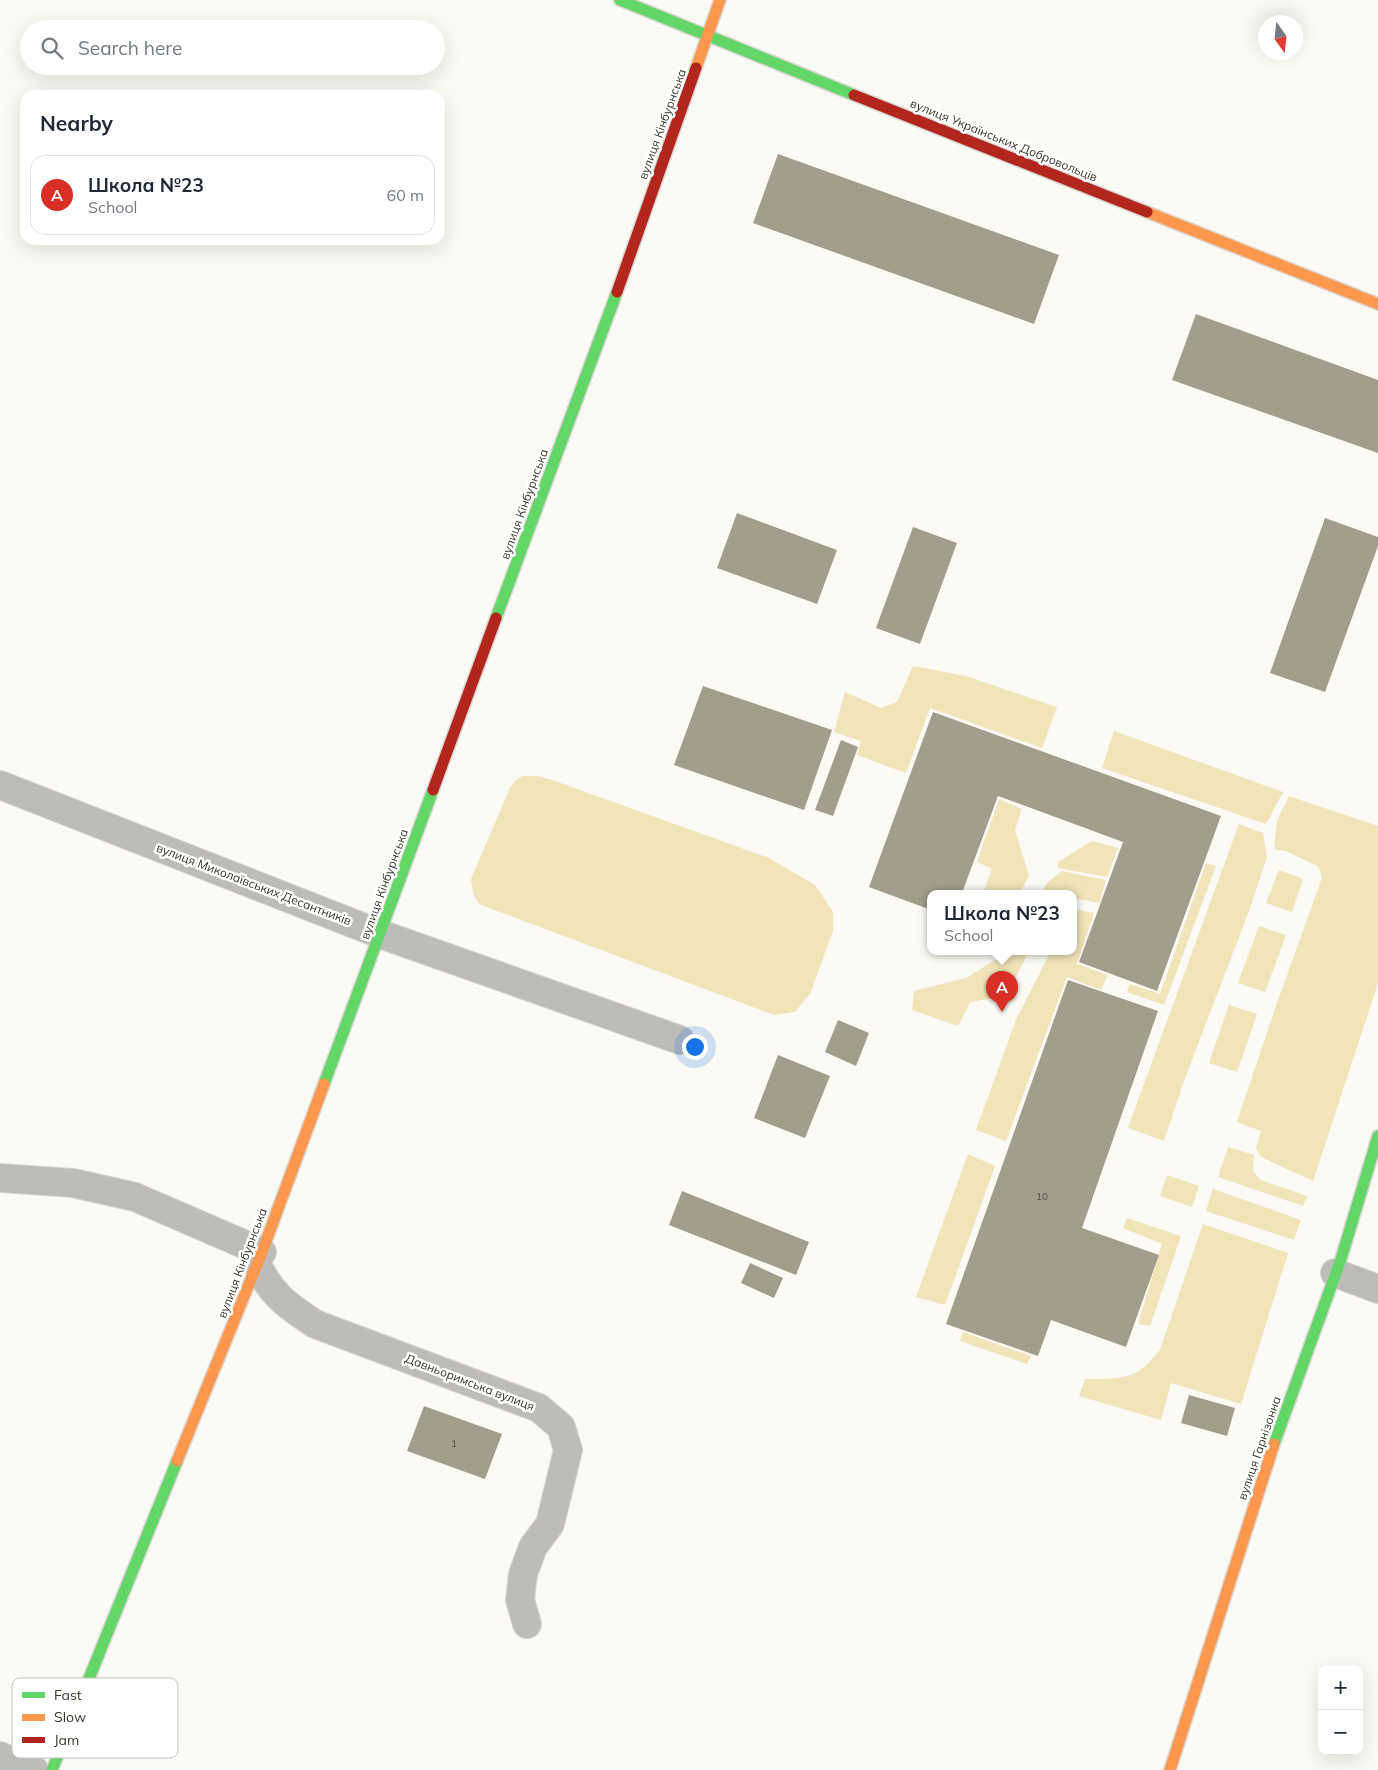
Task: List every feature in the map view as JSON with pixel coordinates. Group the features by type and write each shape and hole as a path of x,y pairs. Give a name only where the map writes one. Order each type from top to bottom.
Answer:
{"street":[{"name":"вулиця Українських Добровольців","path":"620,0 708,37 1378,304"},
{"name":"вулиця Кінбурнська","path":"89,1678 259,1258 642,221 720,0"},
{"name":"вулиця Миколаївських Десантників","path":"0,785 380,934 680,1040"},
{"name":"вулиця Гарнізонна","path":"1170,1770 1267,1463 1335,1273 1378,1136"},
{"path":"0,1178 73,1183 135,1197 259,1258"},
{"name":"Давньоримська вулиця","path":"259,1258 263,1278 280,1299 287,1306 315,1324 539,1408 561,1428 568,1450 550,1524 533,1547 523,1574 520,1600 527,1624"},
{"path":"1335,1273 1378,1289"},
{"path":"0,1756 34,1770"},
{"name":"вулиця Кінбурнська","path":"52,1770 57,1758"}],"shaded area":[{"path":"913,666 966,676 1057,707 1042,748 930,708 906,773 857,755 861,741 834,732 845,692 881,708 897,702"},
{"path":"1114,731 1283,792 1266,824 1102,768"},
{"path":"523,776 538,776 555,781 769,858 815,885 833,912 833,931 810,994 795,1012 774,1015 479,904 473,893 471,879 510,788 515,781"},
{"path":"1289,796 1378,826 1378,983 1313,1181 1261,1157 1256,1148 1261,1131 1237,1122 1322,878 1319,867 1286,851 1274,849 1277,821"},
{"path":"999,799 1022,809 1015,830 1029,876 1021,890 984,890 992,869 977,862"},
{"path":"1239,824 1263,833 1267,857 1249,911 1185,1078 1164,1141 1128,1128"},
{"path":"1092,841 1118,848 1107,877 1058,868 1058,862"},
{"path":"1206,863 1216,866 1164,1005 1127,992 1130,984 1160,994"},
{"path":"1279,870 1303,879 1292,912 1266,903"},
{"path":"1062,871 1106,880 1099,903 1077,899 1077,890 1043,890 1047,883"},
{"path":"1077,910 1094,913 1077,964 1108,975 1101,990 1067,977 1006,1141 976,1130 1016,1020 1049,955 1077,955"},
{"path":"1259,926 1286,935 1265,992 1238,983"},
{"path":"1003,955 1027,955 1006,996 970,1002 958,1026 912,1010 914,991 966,978"},
{"path":"1229,1005 1257,1014 1237,1072 1209,1063"},
{"path":"1228,1147 1254,1155 1253,1171 1260,1180 1307,1196 1303,1206 1218,1177"},
{"path":"968,1154 995,1166 945,1305 916,1297"},
{"path":"1167,1175 1199,1186 1192,1207 1160,1196"},
{"path":"1213,1189 1301,1220 1294,1240 1206,1211"},
{"path":"1127,1218 1181,1236 1150,1326 1138,1324 1162,1244 1123,1228"},
{"path":"1203,1224 1288,1253 1241,1404 1171,1383 1161,1420 1079,1396 1085,1379 1132,1375 1143,1368 1160,1350"},
{"path":"963,1332 1031,1356 1027,1364 960,1341"}],"building":[{"path":"778,154 1059,255 1034,324 753,223"},
{"path":"1196,314 1378,380 1378,453 1172,380"},
{"path":"737,513 837,550 817,604 717,568"},
{"path":"1325,518 1378,537 1378,546 1325,692 1270,673"},
{"path":"913,527 957,543 920,644 876,628"},
{"path":"703,686 832,730 804,810 674,765"},
{"path":"933,712 1221,816 1157,991 1079,962 1123,842 998,796 963,890 927,890 927,909 869,887"},
{"path":"841,740 858,747 833,816 815,810"},
{"path":"1068,980 1158,1011 1082,1228 1159,1255 1126,1347 1051,1320 1038,1356 946,1324"},
{"path":"838,1020 869,1033 856,1066 825,1052"},
{"path":"778,1055 830,1076 805,1138 754,1118"},
{"path":"682,1191 809,1242 796,1275 669,1225"},
{"path":"750,1263 783,1278 774,1298 741,1283"},
{"path":"1189,1395 1235,1408 1227,1436 1181,1423"},
{"path":"424,1406 502,1434 485,1479 407,1451"}],"traffic: fast":[{"path":"620,0 854,95"},
{"path":"496,618 617,292"},
{"path":"324,1084 433,790"},
{"path":"1274,1444 1341,1259 1378,1136"},
{"path":"89,1678 177,1461"},
{"path":"52,1770 57,1758"}],"traffic: slow":[{"path":"696,68 720,0"},
{"path":"1147,212 1378,304"},
{"path":"177,1461 262,1252 324,1084"},
{"path":"1170,1770 1274,1444"}],"traffic: jam":[{"path":"617,292 696,68"},
{"path":"854,95 1147,212"},
{"path":"433,790 496,618"}],"place":[{"name":"Школа №23","path":"1002,1012"}]}
